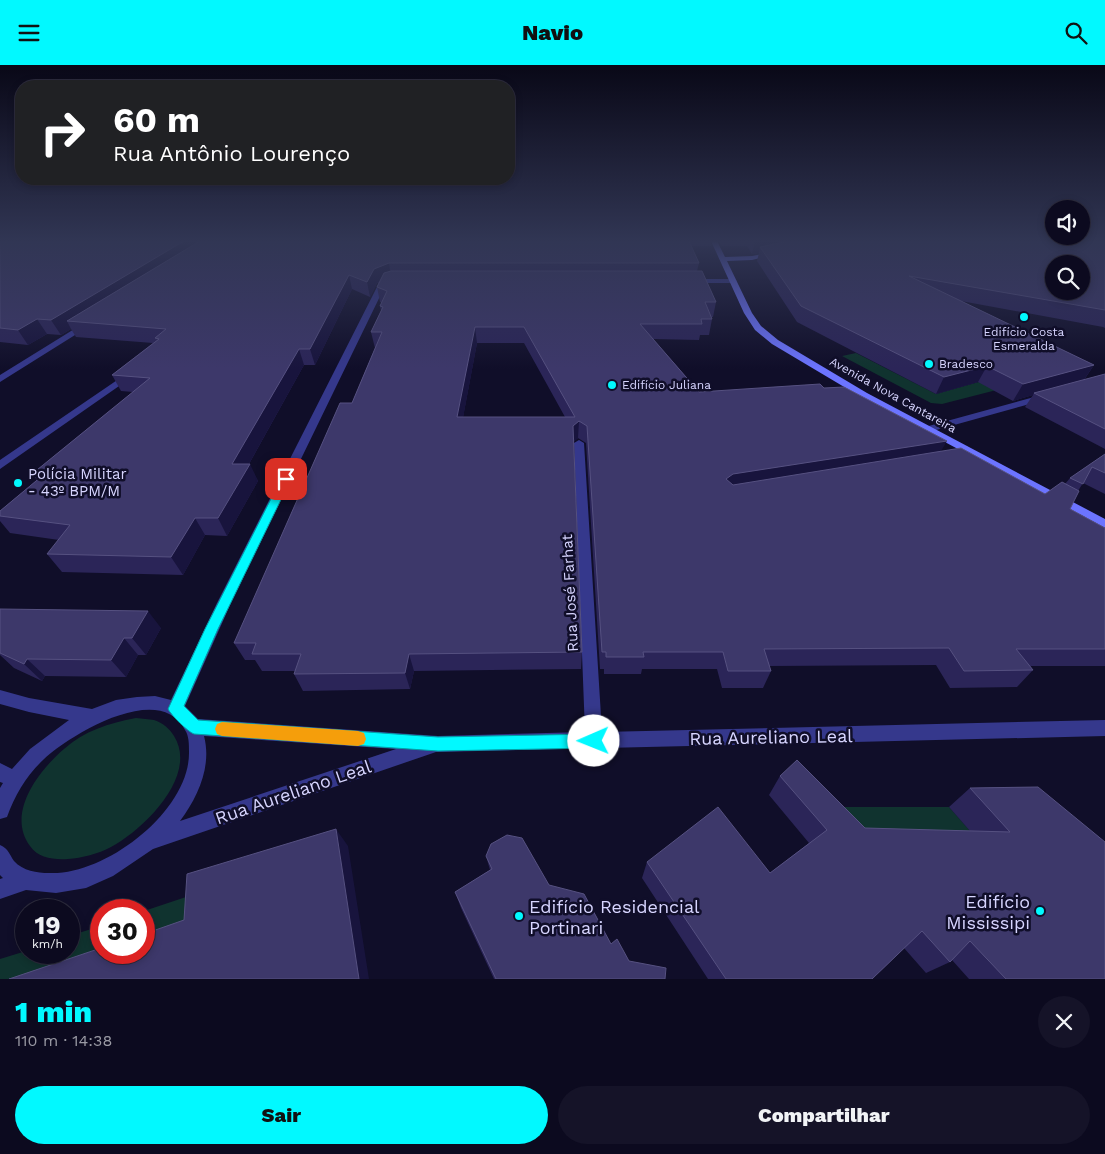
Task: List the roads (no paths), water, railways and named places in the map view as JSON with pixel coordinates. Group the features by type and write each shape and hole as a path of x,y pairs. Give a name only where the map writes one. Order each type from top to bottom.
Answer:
{"main road":[{"name":"Avenida Nova Cantareira","path":"734,284 748,313 766,336 864,395 1105,524"}],"street":[{"path":"175,709 220,611 382,285 387,284"},
{"path":"0,379 93,321"},
{"path":"0,372 20,367"},
{"path":"0,465 140,367"},
{"path":"929,429 1053,395"},
{"name":"Rua José Farhat","path":"579,443 594,741"},
{"path":"960,459 980,456"},
{"path":"0,697 29,705 90,716"},
{"path":"0,810 8,776 31,761 49,743 90,716 122,705 151,703 175,709 183,714 194,727"},
{"name":"Rua Aureliano Leal","path":"0,889 25,881 53,885 85,879 119,863 149,841 177,810 194,779 199,751 194,727 438,744 1105,728"},
{"name":"Rua Aureliano Leal","path":"149,841 438,744"},
{"path":"0,855 8,869 25,881"}],"place":[{"name":"Edifício Costa Esmeralda","path":"1024,317"},
{"name":"Bradesco","path":"929,364"},
{"name":"Edifício Juliana","path":"612,385"},
{"name":"Polícia Militar - 43º BPM/M","path":"18,483"},
{"name":"Edifício Mississipi","path":"1040,911"},
{"name":"Edifício Residencial Portinari","path":"519,916"}]}
